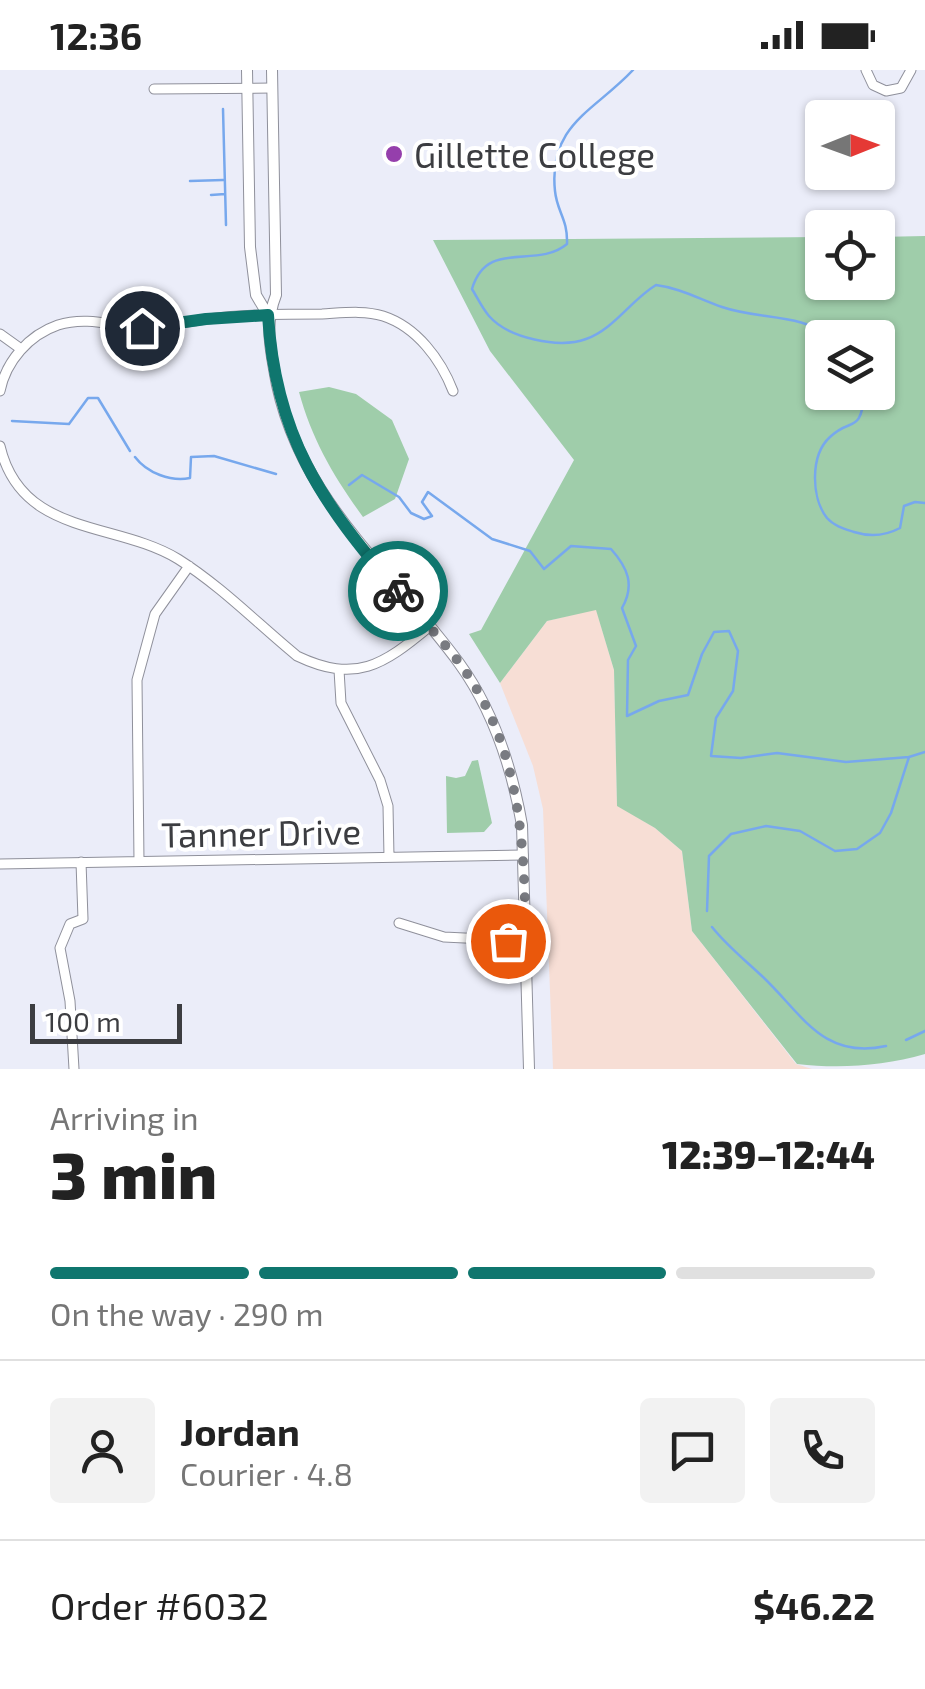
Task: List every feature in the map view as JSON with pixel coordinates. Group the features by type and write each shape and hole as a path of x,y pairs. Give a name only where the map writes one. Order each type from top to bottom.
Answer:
{"street":[{"path":"247,70 250,248 256,295 268,315 274,374 286,420 318,490 460,664 484,704 515,787 523,855 530,1069"},
{"path":"268,315 276,295 272,70"},
{"path":"866,70 873,86 886,91 901,88 911,70"},
{"path":"154,89 272,88"},
{"path":"0,391 20,350 56,326 80,320 142,328 268,315 382,316 406,327 420,340 445,368 454,391"},
{"path":"0,334 20,350"},
{"path":"0,446 12,476 31,500 52,515 148,546 188,566 297,656 318,666 364,669 382,663 429,627"},
{"path":"1,482 12,476"},
{"path":"140,861 136,680 155,614 188,566"},
{"path":"339,670 341,703 380,780 388,806 389,857"},
{"name":"Tanner Drive","path":"0,864 523,855"},
{"path":"74,1069 70,1001 60,948 70,924 82,919 82,862"},
{"path":"399,923 444,936 526,941"}],"shaded area":[{"path":"596,609 614,670 617,805 655,828 682,851 692,931 796,1064 812,1069 553,1069 543,809 533,766 500,683 547,621"}],"green space":[{"path":"925,236 925,1054 877,1064 797,1064 692,931 682,851 655,828 617,806 614,670 596,610 547,621 500,683 469,634 481,630 574,460 490,351 433,240 805,237 805,300 895,300 895,237"},
{"path":"329,387 356,394 392,420 409,459 395,499 363,517 325,458 299,392"},
{"path":"478,760 492,823 484,832 447,833 446,776 465,776 472,761"}],"waterway":[{"path":"633,70 577,121 559,150 555,191 567,244 541,255 500,259 489,264 479,273 472,289 486,313 521,336 575,342 605,328 656,285 736,311 805,323"},
{"path":"223,109 226,225"},
{"path":"190,181 223,180"},
{"path":"211,195 225,194"},
{"path":"12,421 69,424 88,398 98,398 130,451"},
{"path":"862,410 858,420 830,437 819,454 815,477 822,510 840,527 877,535 900,528 904,506 925,503"},
{"path":"135,457 153,472 175,479 190,478 191,457 214,456 276,474"},
{"path":"349,485 362,475 399,497 411,513 424,519 432,516 422,502 428,492 492,539 530,551 544,569 571,546 611,549 628,577 622,608 636,646 628,660 627,716 659,701 688,695 714,632 729,631 738,651 733,691 716,718 711,756 741,758 777,753 846,762 909,757"},
{"path":"707,911 709,856 731,834 766,826 800,831 835,851 857,849 880,833 891,813 909,757 925,752"},
{"path":"712,927 816,1031 846,1046 886,1046"},
{"path":"906,1040 925,1031"}],"way so far":[{"path":"398,591 460,664 484,704 503,748 522,825 525,894 526,941 508,941"}],"place":[{"name":"Gillette College","path":"394,154"}],"route":[{"path":"142,328 268,315 276,387 286,420 318,490 398,591"}]}
